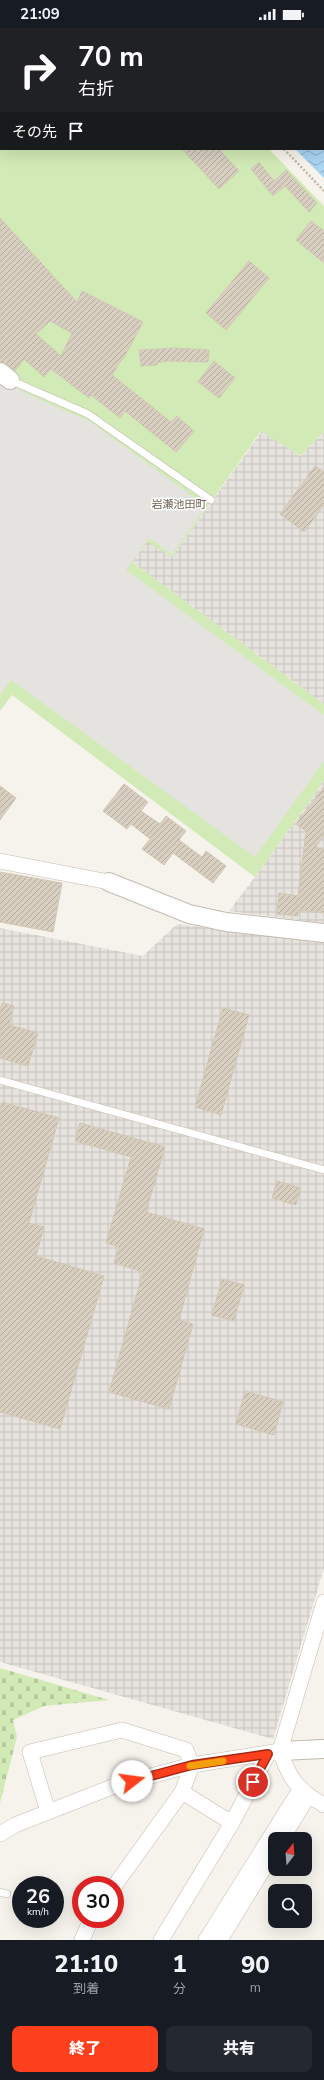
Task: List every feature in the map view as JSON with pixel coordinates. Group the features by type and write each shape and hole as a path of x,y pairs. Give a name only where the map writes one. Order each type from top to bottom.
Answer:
{"street":[{"path":"0,861 109,882 189,914 226,922 324,933"},
{"path":"160,1940 274,1753 324,1602"},
{"path":"48,1812 30,1752 122,1730 186,1750 192,1765 182,1792 121,1876"},
{"path":"0,1834 14,1826 118,1785 192,1765 274,1753 324,1749"},
{"path":"274,1753 287,1772 304,1792 324,1805"},
{"path":"182,1792 232,1823"},
{"path":"285,1832 304,1792"},
{"path":"206,1940 304,1792"},
{"path":"220,1940 268,1861"},
{"path":"82,1940 87,1928"}],"lane":[{"path":"5,376 88,414 210,500"},
{"path":"0,1080 324,1170"}],"path":[{"path":"285,150 324,191"}],"shaded area":[{"path":"0,379 29,395 89,421 206,506 172,554 149,538 126,570 324,715 324,761 255,857 11,680 0,695"},
{"path":"262,431 300,456 324,432 324,704 132,562 148,541 172,557"},
{"path":"324,781 324,923 229,911 255,877"},
{"path":"177,924 324,943 324,1568 273,1739 0,1662 0,928 143,956"}],"green space":[{"path":"0,150 270,150 324,206 324,432 300,456 261,431 172,557 148,542 132,562 324,704 324,781 255,877 12,695 0,711"},
{"path":"0,1668 109,1700 44,1706 13,1720 17,1737 0,1803"}],"water":[{"path":"296,150 324,150 324,178"}],"building":[{"path":"183,150 220,150 239,171 219,189"},
{"path":"259,162 274,181 286,170 317,203 309,212 285,186 273,196 251,169"},
{"path":"0,218 77,302 82,291 143,322 123,359 112,375 171,422 177,416 194,431 176,452 125,411 120,418 91,395 89,398 51,369 44,377 24,359 15,371 7,364 0,362","holes":["50,321 72,333 61,356 36,334"]},
{"path":"311,221 324,231 324,263 296,240"},
{"path":"249,261 269,278 226,330 206,313"},
{"path":"175,348 209,350 208,362 167,361 157,363 157,365 141,366 139,350"},
{"path":"214,361 235,378 219,398 198,382"},
{"path":"315,466 324,472 324,505 304,532 280,514"},
{"path":"124,784 148,802 141,811 160,824 166,816 186,831 179,840 202,857 206,851 226,866 213,883 173,853 164,865 142,849 150,839 131,824 127,829 103,811"},
{"path":"0,786 16,798 0,820"},
{"path":"324,787 324,836 315,848 324,849 324,913 298,910 298,916 277,914 279,893 298,896 306,831 296,824"},
{"path":"0,872 62,883 53,932 0,922"},
{"path":"2,1003 14,1006 9,1025 38,1033 28,1066 0,1058 0,1010"},
{"path":"223,1008 249,1015 221,1115 195,1107"},
{"path":"2,1102 59,1118 29,1223 44,1227 36,1256 104,1276 60,1429 0,1412 0,1109"},
{"path":"80,1123 165,1147 146,1212 204,1229 179,1320 193,1324 169,1409 109,1392 143,1272 114,1263 119,1247 106,1243 131,1157 75,1141"},
{"path":"277,1181 301,1188 296,1205 272,1198"},
{"path":"222,1279 244,1285 234,1321 212,1315"},
{"path":"245,1391 283,1402 274,1435 236,1424"}],"slow traffic":[{"path":"190,1766 223,1761"}],"district":[{"name":"岩瀬池田町","path":"179,504"}],"route":[{"path":"132,1781 192,1765 268,1754 253,1782"}]}
